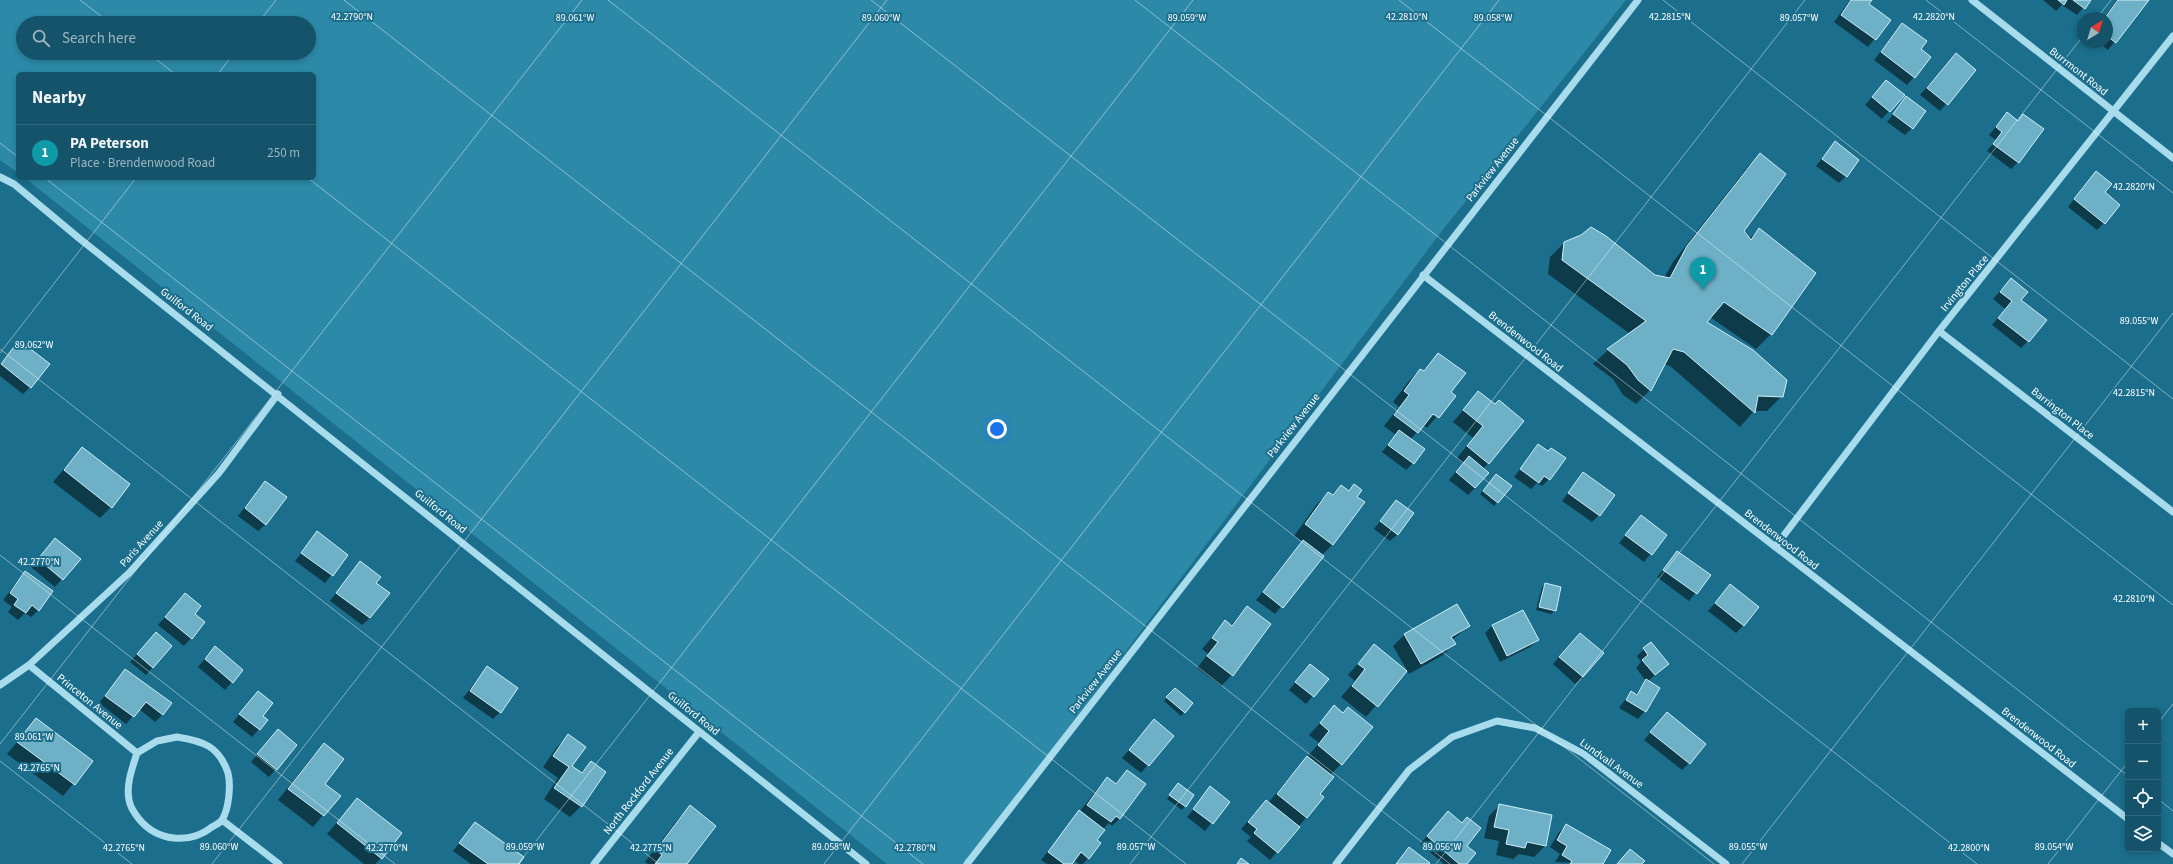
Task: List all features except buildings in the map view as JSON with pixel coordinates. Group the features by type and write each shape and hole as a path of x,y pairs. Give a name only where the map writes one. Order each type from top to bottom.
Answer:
{"street":[{"name":"Parkview Avenue","path":"967,864 1638,0"},
{"name":"Burrmont Road","path":"1972,0 2173,158"},
{"name":"Irvington Place","path":"1775,547 1939,331 2114,113 2173,36"},
{"name":"Guilford Road","path":"0,177 14,184 80,239 278,394 866,864"},
{"name":"Brendenwood Road","path":"1423,275 2125,817"},
{"name":"Barrington Place","path":"1939,331 2173,512"},
{"name":"Paris Avenue","path":"0,686 29,665 129,573 219,473 278,394"},
{"name":"Princeton Avenue","path":"29,665 137,753"},
{"name":"Lundvall Avenue","path":"1336,864 1409,770 1452,737 1497,721 1535,728 1584,754 1726,864"},
{"name":"North Rockford Avenue","path":"594,864 699,732"},
{"path":"177,737 196,740 213,748 224,761 230,779 229,797 222,820 207,832 186,839 166,838 147,828 135,814 129,802 128,781 137,753 157,741 177,737"},
{"path":"222,820 279,864"},
{"path":"2161,844 2173,854"}],"shaded area":[{"path":"0,0 1626,0 1441,232 966,864 887,864 28,180 316,180 316,72 16,72 16,172 0,160"}],"place":[{"name":"PA Peterson","path":"1703,290"}]}
